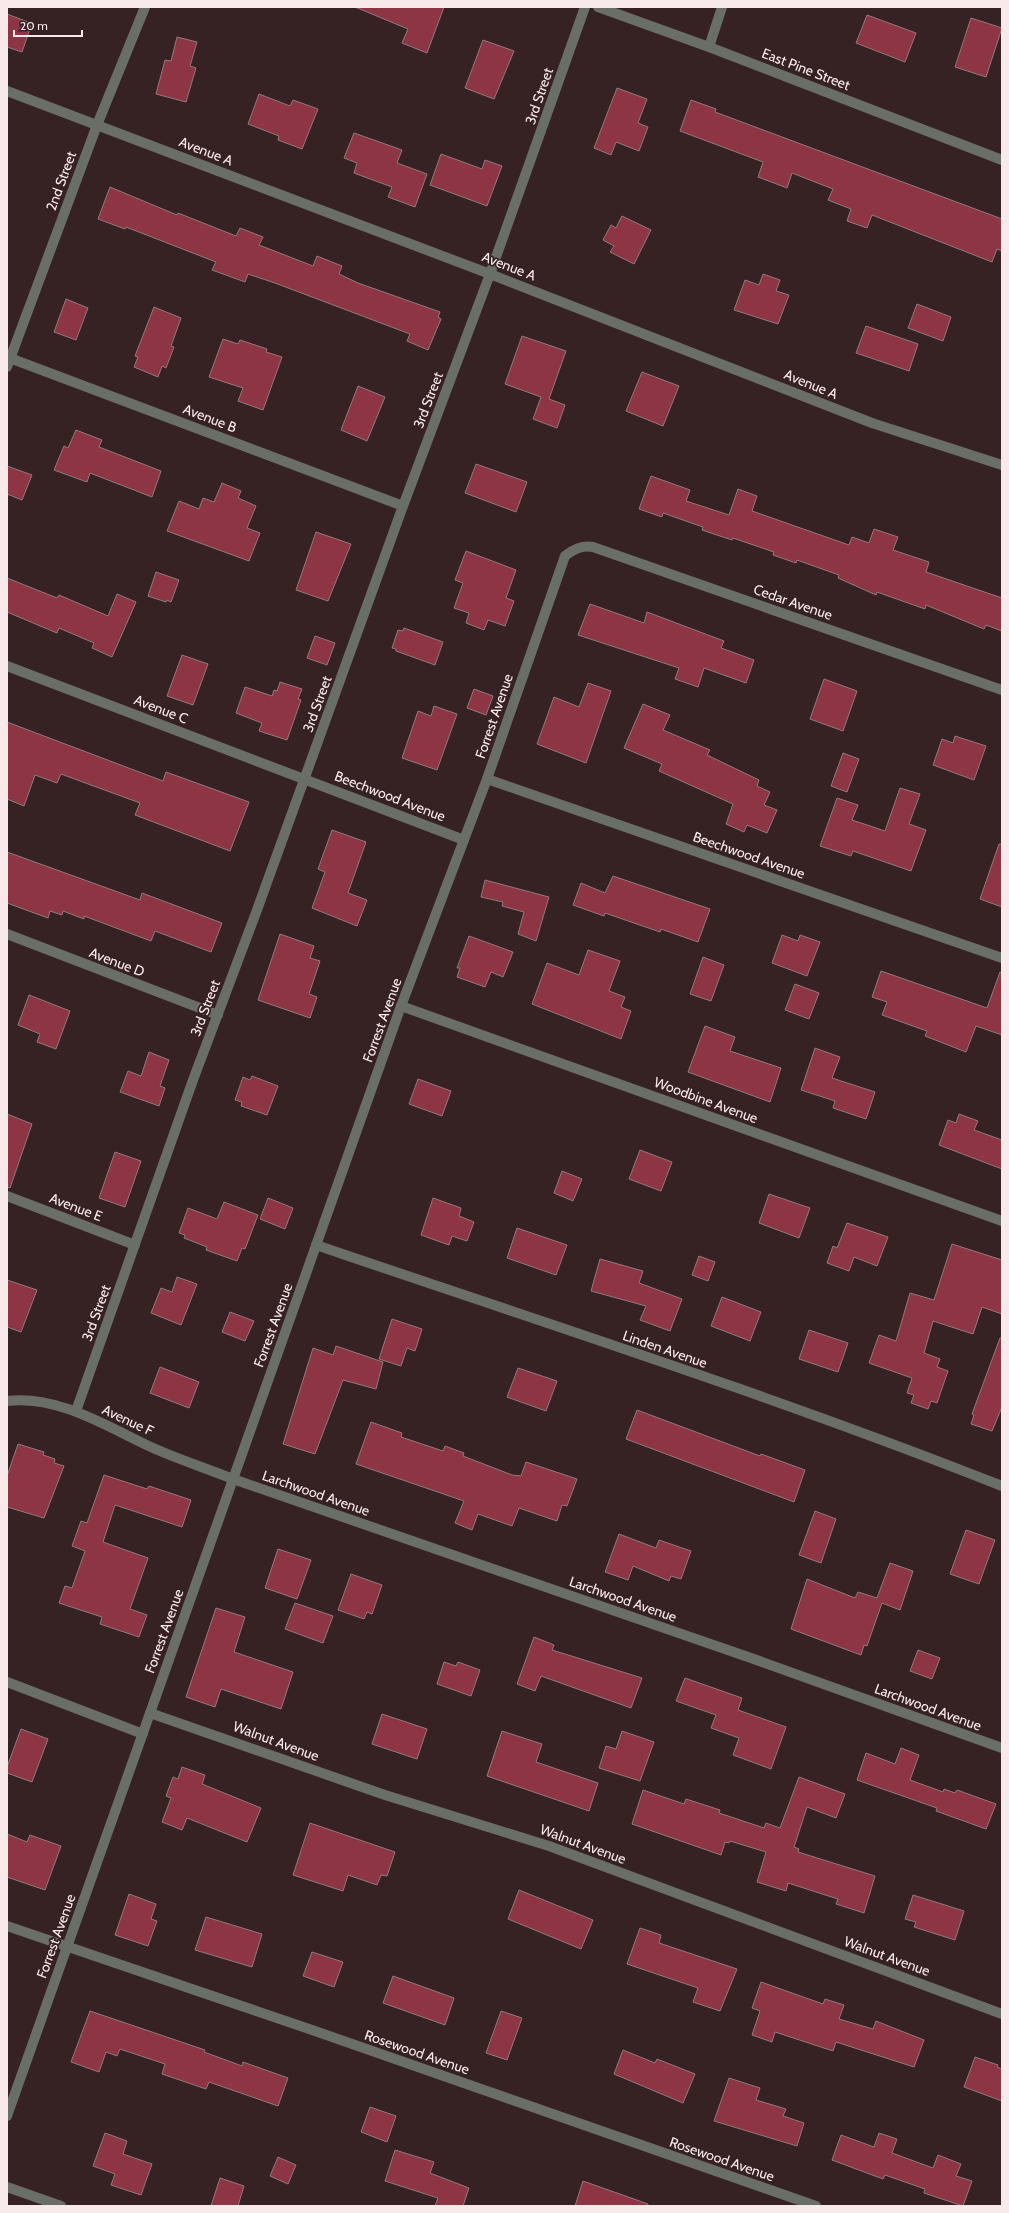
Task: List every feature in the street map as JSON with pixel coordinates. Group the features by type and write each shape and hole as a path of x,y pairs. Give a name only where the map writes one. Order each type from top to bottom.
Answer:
{"street":[{"name":"2nd Street","path":"8,361 97,125 145,7"},
{"name":"3rd Street","path":"76,1411 403,506 490,274 585,7"},
{"name":"East Pine Street","path":"598,7 709,46 1002,160"},
{"path":"709,46 722,7"},
{"name":"Avenue A","path":"7,91 490,274 872,423 1002,465"},
{"name":"Avenue B","path":"8,361 403,506"},
{"name":"Cedar Avenue","path":"574,549 586,546 593,547 1002,690"},
{"name":"Forrest Avenue","path":"7,2116 401,1006 487,779 565,556 574,549"},
{"name":"Avenue C","path":"7,666 305,778"},
{"name":"Beechwood Avenue","path":"305,778 464,840"},
{"name":"Beechwood Avenue","path":"487,779 1002,958"},
{"name":"Avenue D","path":"7,934 218,1015"},
{"name":"Woodbine Avenue","path":"401,1006 1002,1221"},
{"name":"Avenue E","path":"7,1196 135,1245"},
{"name":"Linden Avenue","path":"316,1245 798,1410 917,1452 1002,1486"},
{"name":"Avenue F","path":"7,1401 36,1401 76,1411 153,1447 233,1479"},
{"name":"Larchwood Avenue","path":"233,1479 751,1658 1002,1748"},
{"path":"7,1682 143,1734"},
{"name":"Walnut Avenue","path":"150,1713 385,1795 549,1846 1002,2014"},
{"name":"Rosewood Avenue","path":"7,1926 816,2206"},
{"path":"7,2187 61,2206"}],"building":[{"path":"355,7 444,7 427,53 402,43 408,29"},
{"path":"7,14 28,22 27,25 31,26 22,52 7,47"},
{"path":"867,15 916,33 905,62 856,43"},
{"path":"971,18 1002,28 986,77 955,67"},
{"path":"177,37 197,42 190,66 196,68 186,102 156,94 165,60 171,61"},
{"path":"483,40 514,51 494,99 465,88"},
{"path":"617,88 647,99 638,123 648,127 639,151 616,142 611,155 594,148"},
{"path":"259,94 290,106 293,100 318,109 302,149 278,140 279,136 248,124"},
{"path":"691,100 716,109 715,112 1002,219 1002,251 997,249 992,262 872,215 867,228 847,221 851,209 828,200 833,189 792,173 787,188 758,177 763,162 680,131"},
{"path":"354,133 402,150 397,163 427,174 415,207 388,197 392,187 354,173 357,163 344,158"},
{"path":"441,154 482,169 485,160 502,166 487,206 430,185"},
{"path":"110,187 177,215 178,213 236,236 240,228 263,237 259,245 313,266 317,256 342,266 339,274 358,283 440,312 438,317 441,319 428,350 407,341 410,334 248,274 245,282 212,270 216,262 126,227 125,229 98,219"},
{"path":"622,216 651,230 634,264 610,252 614,246 603,240 611,225 616,228"},
{"path":"763,274 780,280 776,291 789,295 778,324 734,310 745,280 759,285"},
{"path":"66,299 88,308 76,340 54,332"},
{"path":"917,304 951,317 943,341 908,328"},
{"path":"154,307 181,318 171,346 174,347 166,368 162,366 158,377 134,367 138,357 135,356"},
{"path":"866,326 918,344 909,371 856,353"},
{"path":"522,336 566,351 549,399 565,405 557,428 533,419 541,397 505,384"},
{"path":"223,339 238,344 240,340 267,349 266,352 282,357 263,410 238,401 243,388 209,377"},
{"path":"642,372 679,386 663,426 626,411"},
{"path":"358,386 385,397 367,441 341,430"},
{"path":"76,430 102,440 99,447 161,471 152,497 90,473 87,482 54,470 64,446 68,448"},
{"path":"476,464 527,482 516,512 465,493"},
{"path":"7,466 32,475 22,500 7,494"},
{"path":"651,476 690,490 686,501 729,515 738,489 757,496 752,511 849,545 852,537 869,543 874,529 898,537 893,550 929,562 926,572 1002,598 1002,631 986,625 984,629 926,605 925,609 877,592 876,595 838,578 839,575 797,560 796,563 773,555 774,552 733,538 732,540 702,530 703,527 663,513 662,517 639,509"},
{"path":"222,483 241,491 238,498 256,506 247,528 260,533 249,561 167,531 179,501 199,509 203,498 214,502"},
{"path":"316,532 351,544 328,601 296,590"},
{"path":"466,551 516,570 506,598 514,601 505,626 488,620 484,630 466,623 469,613 454,608 463,583 455,580"},
{"path":"156,572 179,580 171,602 167,600 166,602 148,596"},
{"path":"7,578 57,598 59,595 108,616 117,594 136,602 112,657 92,648 94,643 59,628 57,633 7,612"},
{"path":"590,604 644,623 647,612 724,641 721,648 754,660 746,683 704,668 698,687 675,679 679,668 578,635"},
{"path":"404,628 443,642 435,665 396,651 396,649 392,648 398,630 403,631"},
{"path":"315,636 335,643 327,665 307,658"},
{"path":"182,655 208,664 193,705 167,696"},
{"path":"824,679 857,691 843,731 810,719"},
{"path":"280,682 302,689 298,699 301,700 287,740 259,731 262,723 236,713 245,687 272,696 274,690 277,691"},
{"path":"588,683 611,691 586,763 537,744 554,697 579,707"},
{"path":"474,689 493,696 486,715 467,708"},
{"path":"643,704 670,715 663,730 710,750 707,755 759,780 757,786 770,792 764,805 777,810 767,833 747,825 744,832 726,824 733,804 659,771 662,764 624,748"},
{"path":"434,706 457,714 437,770 402,758 418,711 431,716"},
{"path":"7,722 163,781 166,772 249,802 230,851 135,815 140,803 61,774 57,783 35,775 24,806 7,799"},
{"path":"955,736 986,746 974,780 933,765 942,739 953,743"},
{"path":"843,753 859,759 847,792 831,786"},
{"path":"900,788 920,794 909,824 926,830 911,871 853,851 851,856 820,846 837,798 858,805 852,820 885,831"},
{"path":"332,830 366,842 348,893 367,900 357,926 312,908 325,872 318,869"},
{"path":"999,844 1002,844 1002,907 980,899"},
{"path":"7,852 140,900 142,893 222,923 211,952 155,931 151,941 84,916 84,919 63,911 62,915 50,911 48,918 7,903"},
{"path":"613,876 710,909 698,942 661,929 660,932 605,913 604,916 573,905 581,883 605,893"},
{"path":"485,880 549,897 536,941 518,934 524,912 502,906 503,902 481,897"},
{"path":"280,934 314,946 310,958 320,961 309,994 317,997 310,1018 258,1000"},
{"path":"782,935 798,941 800,935 820,942 807,976 772,963"},
{"path":"469,936 513,952 503,977 491,972 485,987 457,977 460,968 457,968"},
{"path":"588,950 620,961 609,991 625,997 621,1007 631,1011 621,1039 532,1004 547,963 579,975"},
{"path":"703,957 724,965 711,1001 690,994"},
{"path":"881,971 987,1008 1000,972 1002,973 1002,1035 976,1026 966,1052 925,1036 927,1031 882,1015 887,1002 872,997"},
{"path":"795,984 819,993 809,1019 785,1010"},
{"path":"29,995 70,1011 56,1049 37,1042 40,1034 18,1025"},
{"path":"705,1026 735,1037 730,1051 781,1068 770,1102 688,1072"},
{"path":"815,1048 840,1057 832,1078 875,1092 866,1119 833,1108 835,1101 801,1090"},
{"path":"149,1052 169,1060 160,1086 165,1088 159,1106 120,1092 128,1071 141,1076"},
{"path":"252,1076 278,1086 267,1115 241,1106 242,1102 235,1100 243,1077 250,1080"},
{"path":"418,1079 451,1091 442,1116 409,1104"},
{"path":"7,1114 32,1124 10,1188 7,1187"},
{"path":"959,1114 978,1121 974,1130 1002,1140 1002,1169 939,1145 948,1120 956,1123"},
{"path":"640,1150 672,1162 661,1191 629,1179"},
{"path":"115,1152 141,1161 125,1207 99,1198"},
{"path":"562,1171 582,1179 573,1201 554,1193"},
{"path":"769,1194 810,1208 799,1238 759,1223"},
{"path":"268,1198 293,1208 285,1229 260,1219"},
{"path":"433,1198 461,1208 459,1216 474,1222 467,1241 452,1236 449,1245 421,1235"},
{"path":"224,1202 258,1215 245,1249 242,1248 237,1261 206,1250 207,1247 184,1238 185,1235 179,1233 188,1208 217,1219"},
{"path":"847,1223 888,1237 877,1266 854,1257 849,1271 827,1263 833,1246 837,1248"},
{"path":"517,1228 567,1245 556,1275 507,1258"},
{"path":"952,1244 1002,1260 1002,1314 982,1307 973,1334 933,1321 924,1353 940,1359 937,1367 948,1371 937,1403 931,1401 928,1409 911,1403 914,1395 907,1393 912,1378 869,1363 879,1335 896,1341 910,1293 934,1300"},
{"path":"699,1256 715,1262 708,1281 692,1275"},
{"path":"600,1259 643,1271 639,1283 682,1299 670,1331 640,1320 646,1306 591,1291"},
{"path":"177,1277 197,1284 181,1325 151,1313 161,1288 172,1292"},
{"path":"7,1280 37,1290 21,1332 7,1327"},
{"path":"722,1297 761,1312 750,1341 711,1326"},
{"path":"230,1312 254,1321 245,1341 222,1332"},
{"path":"392,1319 422,1329 415,1351 407,1348 401,1366 379,1359"},
{"path":"809,1330 848,1343 838,1372 799,1359"},
{"path":"1000,1338 1002,1338 1002,1407 992,1431 971,1424 974,1415 972,1414"},
{"path":"336,1346 383,1362 376,1389 343,1380 315,1454 283,1444 313,1348 333,1355"},
{"path":"160,1367 199,1382 189,1408 150,1393"},
{"path":"518,1368 557,1381 546,1411 507,1397"},
{"path":"637,1410 760,1456 761,1454 805,1470 794,1502 626,1439"},
{"path":"371,1422 402,1433 401,1437 443,1451 445,1446 464,1453 463,1456 512,1475 521,1476 526,1462 577,1479 567,1506 562,1505 557,1521 519,1508 512,1526 478,1514 472,1530 455,1523 464,1501 356,1464"},
{"path":"18,1444 44,1452 43,1455 55,1459 54,1463 64,1466 44,1518 7,1507 7,1476"},
{"path":"104,1475 147,1489 149,1486 191,1500 182,1527 115,1505 103,1542 148,1558 130,1609 147,1615 139,1637 100,1624 102,1617 59,1603 65,1586 72,1588 85,1551 72,1546 81,1521 87,1523"},
{"path":"815,1511 836,1519 821,1563 799,1555"},
{"path":"966,1530 995,1540 979,1584 950,1574"},
{"path":"619,1534 656,1548 659,1540 691,1551 681,1579 671,1576 669,1581 633,1566 628,1580 605,1572"},
{"path":"278,1549 311,1560 297,1599 265,1588"},
{"path":"890,1563 913,1571 900,1610 882,1603 867,1646 864,1645 861,1655 791,1629 807,1579 855,1598 858,1592 877,1598"},
{"path":"351,1574 382,1585 372,1614 367,1612 364,1619 338,1610"},
{"path":"295,1603 333,1616 323,1643 285,1629"},
{"path":"216,1608 245,1617 234,1652 293,1672 281,1709 221,1689 215,1707 186,1697"},
{"path":"534,1637 554,1645 552,1650 642,1678 631,1708 541,1676 535,1691 517,1684"},
{"path":"918,1650 940,1658 932,1679 910,1671"},
{"path":"444,1662 456,1666 458,1662 480,1670 471,1696 437,1684"},
{"path":"685,1678 742,1698 738,1710 786,1727 771,1769 733,1755 739,1738 711,1728 716,1715 676,1701"},
{"path":"382,1714 427,1729 417,1759 372,1744"},
{"path":"21,1729 48,1739 32,1782 7,1773 7,1767"},
{"path":"502,1731 542,1744 536,1762 598,1783 589,1811 487,1776"},
{"path":"622,1731 654,1742 640,1781 599,1768 606,1746 616,1749"},
{"path":"901,1748 919,1755 910,1780 943,1792 944,1789 955,1793 957,1790 996,1804 986,1829 936,1811 937,1808 857,1780 866,1753 895,1764"},
{"path":"182,1767 205,1775 202,1784 261,1808 247,1842 187,1818 182,1830 162,1822 171,1798 166,1796 173,1777 178,1779"},
{"path":"799,1777 845,1794 836,1818 807,1807 794,1847 799,1849 798,1852 875,1876 864,1913 836,1904 838,1899 788,1883 786,1891 757,1882 766,1852 730,1841 729,1843 725,1842 721,1855 632,1824 643,1790 684,1804 686,1799 720,1810 719,1813 764,1828 766,1823 780,1828"},
{"path":"310,1823 395,1852 387,1876 381,1875 377,1885 348,1875 343,1891 293,1875"},
{"path":"7,1834 27,1842 30,1835 61,1846 45,1890 7,1877"},
{"path":"519,1890 593,1920 581,1949 508,1919"},
{"path":"129,1894 156,1904 151,1919 157,1921 148,1946 115,1935"},
{"path":"913,1895 964,1911 955,1940 914,1927 916,1922 905,1919"},
{"path":"206,1917 262,1934 252,1967 195,1950"},
{"path":"640,1928 661,1935 659,1943 737,1969 720,2011 693,2002 698,1988 627,1964"},
{"path":"312,1952 343,1962 334,1987 303,1976"},
{"path":"393,1976 454,1998 445,2025 383,2003"},
{"path":"761,1982 823,2004 825,1999 844,2005 839,2019 873,2029 876,2021 924,2040 914,2067 836,2042 833,2051 775,2032 772,2042 752,2035 760,2011 752,2008"},
{"path":"90,2011 205,2050 204,2052 242,2066 243,2062 288,2078 278,2106 209,2082 206,2089 162,2074 165,2064 120,2049 117,2056 106,2052 99,2072 71,2062"},
{"path":"501,2011 522,2018 507,2060 486,2053"},
{"path":"623,2050 655,2063 657,2059 695,2074 683,2103 614,2074"},
{"path":"975,2057 998,2065 997,2067 1002,2069 1002,2101 964,2087"},
{"path":"729,2078 760,2088 756,2100 786,2109 783,2116 804,2123 797,2146 714,2121"},
{"path":"370,2107 396,2116 387,2142 361,2132"},
{"path":"105,2133 127,2141 123,2154 152,2164 141,2195 111,2185 115,2174 93,2166"},
{"path":"879,2133 897,2139 892,2153 933,2168 938,2155 961,2164 956,2176 972,2181 963,2206 924,2193 925,2189 885,2175 883,2179 832,2160 841,2135 874,2147"},
{"path":"395,2150 434,2162 430,2173 469,2188 463,2206 435,2206 438,2198 385,2181"},
{"path":"278,2157 296,2165 288,2184 270,2176"},
{"path":"220,2178 244,2186 238,2206 211,2206"},
{"path":"583,2181 648,2204 648,2206 575,2206"}]}
